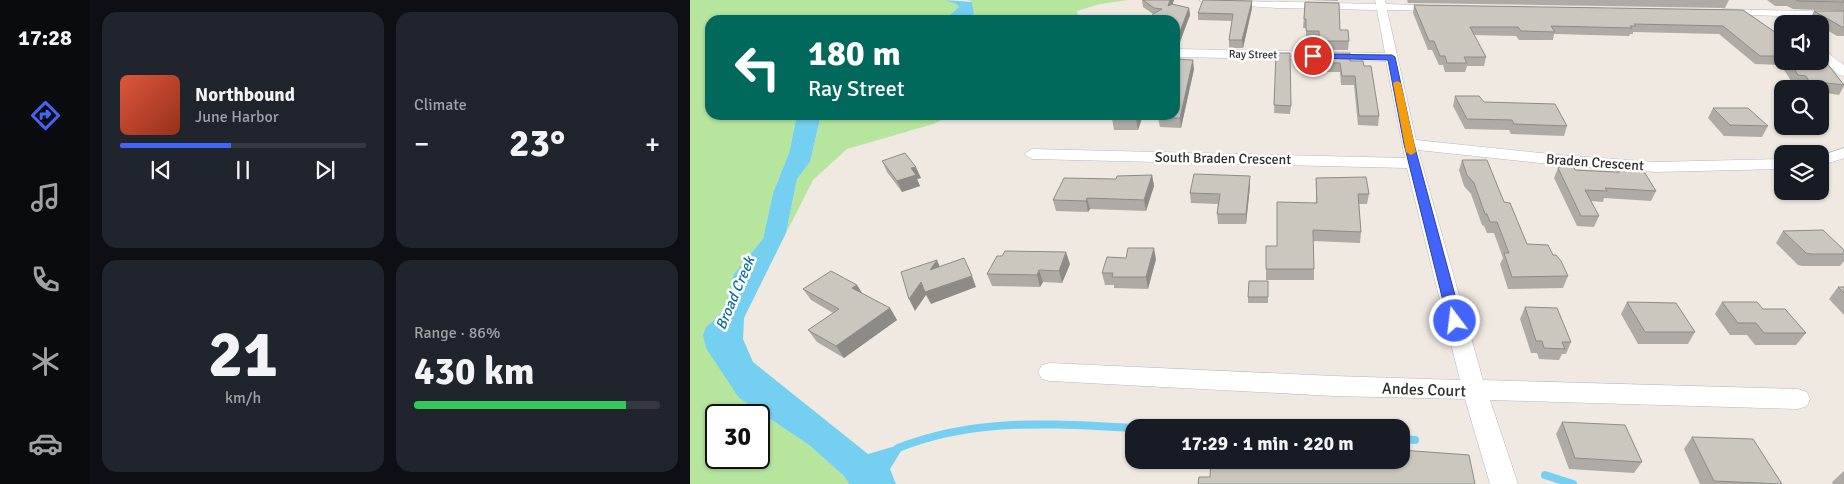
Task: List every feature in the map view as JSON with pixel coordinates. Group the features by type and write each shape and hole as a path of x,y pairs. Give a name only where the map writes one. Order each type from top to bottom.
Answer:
{"street":[{"path":"1204,0 1277,5 1361,7 1381,3 1451,8"},
{"path":"1381,3 1409,144 1475,391 1504,484"},
{"path":"1709,12 1844,15"},
{"name":"Ray Street","path":"1180,53 1392,57"},
{"path":"1829,59 1844,72"},
{"name":"Braden Crescent","path":"1409,144 1559,160 1655,167 1774,164"},
{"name":"South Braden Crescent","path":"1032,154 1414,162"},
{"path":"1829,158 1844,154"},
{"name":"Andes Court","path":"1050,372 1334,386 1798,400"}],"green space":[{"path":"690,0 945,0 959,7 950,15 705,15 705,120 796,120 789,153 773,193 763,239 735,274 724,311 706,327 739,398 748,404 705,404 705,469 770,469 770,419 809,445 844,476 849,484 690,484"},
{"path":"968,0 1128,0 1100,4 1077,11 1078,15 973,15 972,2"},
{"path":"820,120 942,120 847,149 813,180 786,233 797,179 810,162"}],"water":[{"path":"945,0 972,2 974,14 950,15 959,7"},
{"name":"Broad Creek","path":"796,120 820,120 810,162 797,179 786,233 744,318 743,339 753,362 868,454 906,443 890,469 896,484 849,484 844,476 809,445 770,419 770,404 748,404 739,398 706,348 703,335 706,327 724,311 734,274 763,239 773,193 789,153"}],"building":[{"path":"1143,0 1170,0 1168,6 1172,4 1189,8 1180,31 1180,15 1152,15 1162,9 1154,8"},
{"path":"1203,0 1252,1 1242,40 1229,40 1233,14 1198,13"},
{"path":"1796,0 1844,0 1844,2 1798,1"},
{"path":"1305,2 1339,3 1340,30 1348,30 1349,41 1319,41 1319,31 1306,31 1306,19 1304,19"},
{"path":"1414,5 1743,10 1774,31 1774,56 1760,56 1723,26 1634,24 1636,26 1630,26 1632,28 1551,26 1555,32 1521,31 1518,27 1470,27 1486,57 1464,57 1467,63 1447,63 1445,56 1440,56 1434,41 1429,41"},
{"path":"1814,11 1844,11 1844,27 1829,20 1829,15 1821,15"},
{"path":"1276,53 1290,53 1291,106 1274,105"},
{"path":"1320,53 1350,53 1350,61 1363,61 1364,66 1371,66 1379,116 1359,116 1355,76 1342,76 1340,63 1320,63"},
{"path":"1180,59 1193,60 1180,118"},
{"path":"1829,66 1844,85 1829,83 1829,80 1808,80 1806,76 1798,75 1795,70 1829,70"},
{"path":"1455,96 1479,96 1484,102 1555,104 1567,126 1514,124 1512,120 1467,119"},
{"path":"1713,108 1748,108 1768,126 1730,125"},
{"path":"905,153 916,167 911,168 916,175 897,181 882,161"},
{"path":"1462,160 1487,160 1504,202 1510,203 1527,244 1548,245 1553,255 1556,255 1561,261 1568,276 1512,277 1504,253 1509,253 1497,222 1490,222 1487,214 1485,214 1474,183 1467,175"},
{"path":"1571,162 1575,170 1620,172 1619,168 1643,170 1656,191 1605,188 1607,191 1585,190 1599,216 1581,216 1558,168"},
{"path":"1194,174 1250,176 1246,214 1217,214 1220,194 1190,193"},
{"path":"1152,175 1144,200 1087,198 1086,201 1053,200 1064,178 1116,179 1117,176"},
{"path":"1366,177 1369,194 1358,194 1361,232 1313,230 1314,269 1266,269 1266,246 1277,246 1277,202 1317,203 1316,178"},
{"path":"1823,230 1844,250 1844,254 1806,253 1783,231"},
{"path":"1128,248 1154,248 1146,277 1112,277 1113,273 1102,273 1107,257 1126,258"},
{"path":"1005,251 1066,252 1059,271 1039,270 1037,275 987,274 997,256 1002,256"},
{"path":"964,258 972,276 925,292 921,282 909,299 901,272 937,260 930,270"},
{"path":"831,271 857,285 852,288 890,308 836,346 808,330 839,309 803,289"},
{"path":"1249,281 1268,281 1268,297 1248,297"},
{"path":"1838,287 1844,287 1844,293"},
{"path":"1627,302 1676,303 1695,332 1645,332"},
{"path":"1722,302 1757,302 1763,309 1785,309 1806,333 1764,333 1756,323 1738,323"},
{"path":"1525,307 1557,308 1571,342 1562,342 1565,349 1544,348 1542,341 1536,341"},
{"path":"1562,422 1625,425 1642,462 1575,458"},
{"path":"1692,437 1753,439 1782,484 1714,481"},
{"path":"1410,451 1469,455 1475,484 1198,484 1199,477 1210,477 1210,469 1410,469"}],"waterway":[{"path":"898,448 927,438 986,427 1044,424 1125,428"},
{"path":"1410,440 1415,440"},
{"path":"1545,475 1573,484"}],"slow traffic":[{"path":"1397,83 1411,152"}],"route":[{"path":"1313,56 1392,57 1409,144 1455,321"}]}
